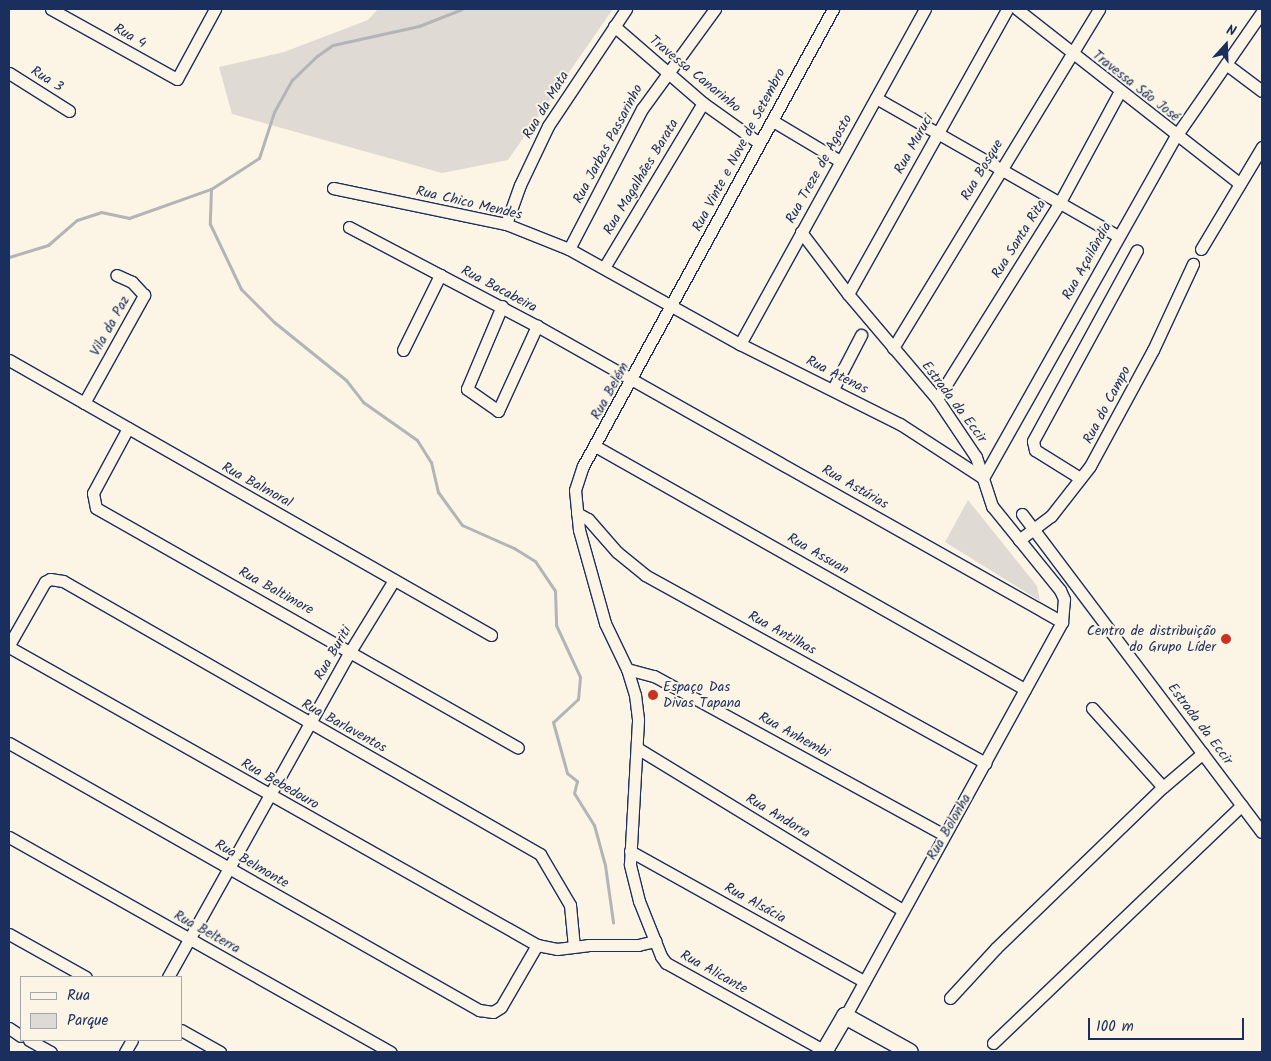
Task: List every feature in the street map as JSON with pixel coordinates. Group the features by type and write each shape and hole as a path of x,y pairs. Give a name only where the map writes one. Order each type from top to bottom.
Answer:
{"street":[{"name":"Rua 4","path":"51,9 177,79 180,77 215,9"},
{"name":"Rua da Mata","path":"506,224 520,185 548,126 626,9"},
{"name":"Rua Jarbas Passarinho","path":"570,249 642,109 666,73 715,9"},
{"name":"Rua Vinte e Nove de Setembro","path":"672,306 833,9"},
{"name":"Rua Treze de Agosto","path":"740,344 924,9"},
{"name":"Rua Muruci","path":"848,294 1007,9"},
{"name":"Travessa São José","path":"1016,9 1176,136 1240,184"},
{"name":"Rua Bosque","path":"893,348 1070,53 1099,9"},
{"path":"1262,10 1226,64 1262,91"},
{"name":"Travessa Canarinho","path":"614,26 702,103 759,143"},
{"name":"Rua Açailândia","path":"984,478 1118,236 1176,136 1226,64"},
{"name":"Rua 3","path":"9,73 68,111"},
{"name":"Rua Santa Rita","path":"937,399 1060,202 1120,91"},
{"path":"876,98 936,134 1001,168 1118,236"},
{"name":"Rua Magalhães Barata","path":"605,266 702,103"},
{"path":"773,121 840,161"},
{"path":"1201,249 1262,147"},
{"name":"Rua Chico Mendes","path":"333,188 506,224 570,249 605,266 672,306"},
{"name":"Rua Bacabeira","path":"349,228 502,306 634,379"},
{"name":"Estrada da Eccir","path":"801,232 848,294 937,399 976,457 992,506 1056,584 1064,599"},
{"path":"1080,478 1036,450 1033,441 1137,250"},
{"name":"Rua do Campo","path":"1019,540 1035,530 1080,478 1116,420 1193,264"},
{"name":"Vila da Paz","path":"84,403 144,295 132,282 116,275"},
{"path":"403,350 440,275"},
{"path":"502,306 471,378 468,390 498,411 537,326"},
{"name":"Rua Atenas","path":"672,306 740,344 900,424 984,478"},
{"name":"Rua Belém","path":"577,508 576,490 578,478 634,379 672,306"},
{"path":"833,389 861,335"},
{"name":"Rua Balmoral","path":"9,360 491,635"},
{"name":"Rua Astúrias","path":"634,379 1062,622"},
{"name":"Rua Baltimore","path":"128,428 93,493 96,508 351,650 518,748"},
{"name":"Rua Assuan","path":"595,446 1025,689"},
{"path":"577,508 605,623 627,669 638,719 630,851"},
{"name":"Rua Antilhas","path":"577,508 617,552 645,575 986,763"},
{"name":"Estrada da Eccir","path":"1022,514 1262,832"},
{"name":"Rua Barlaventos","path":"46,582 50,579 63,581 540,854 570,905 574,947"},
{"name":"Rua Buriti","path":"169,976 351,650 394,580"},
{"name":"Rua Bebedouro","path":"46,582 9,646 537,945"},
{"name":"Rua Bolonha","path":"825,1052 902,910 986,763 1062,622 1064,599"},
{"name":"Rua Anhembi","path":"627,669 654,676 944,835"},
{"path":"1092,708 1163,787"},
{"name":"Rua Belmonte","path":"9,743 480,1010 493,1012 501,1008 537,945"},
{"name":"Rua Andorra","path":"637,748 902,910"},
{"path":"950,998 996,948 1163,787 1203,753"},
{"path":"993,1044 1242,806"},
{"name":"Rua Belterra","path":"9,837 391,1052"},
{"name":"Rua Alicante","path":"630,851 637,893 666,962 825,1052"},
{"name":"Rua Alsácia","path":"630,851 864,981"},
{"path":"9,934 84,976"},
{"path":"537,945 557,949 638,945 656,942"},
{"path":"845,1016 910,1052"},
{"path":"9,1028 20,1035"},
{"path":"182,1031 220,1052"},
{"path":"31,1041 51,1052"},
{"path":"125,1052 131,1041"}],"green space":[{"path":"378,9 613,9 508,160 442,173 232,114 219,67 284,52 368,20"},
{"path":"968,500 1037,586 1040,601 945,542"}],"waterway":[{"path":"9,257 48,245 77,220 101,212 129,218 211,189 259,158 274,112 292,80 317,56 333,45 419,26 462,9"},
{"path":"211,189 210,224 241,289 274,322 346,380 363,402 417,440 431,462 438,492 462,525 514,548 535,561 555,591 556,625 580,677 578,699 553,722 567,773 577,781 574,793 594,825 605,865 613,922"}],"place":[{"name":"Centro de distribuição do Grupo Líder","path":"1226,639"},
{"name":"Espaço Das Divas Tapana","path":"653,695"}]}
